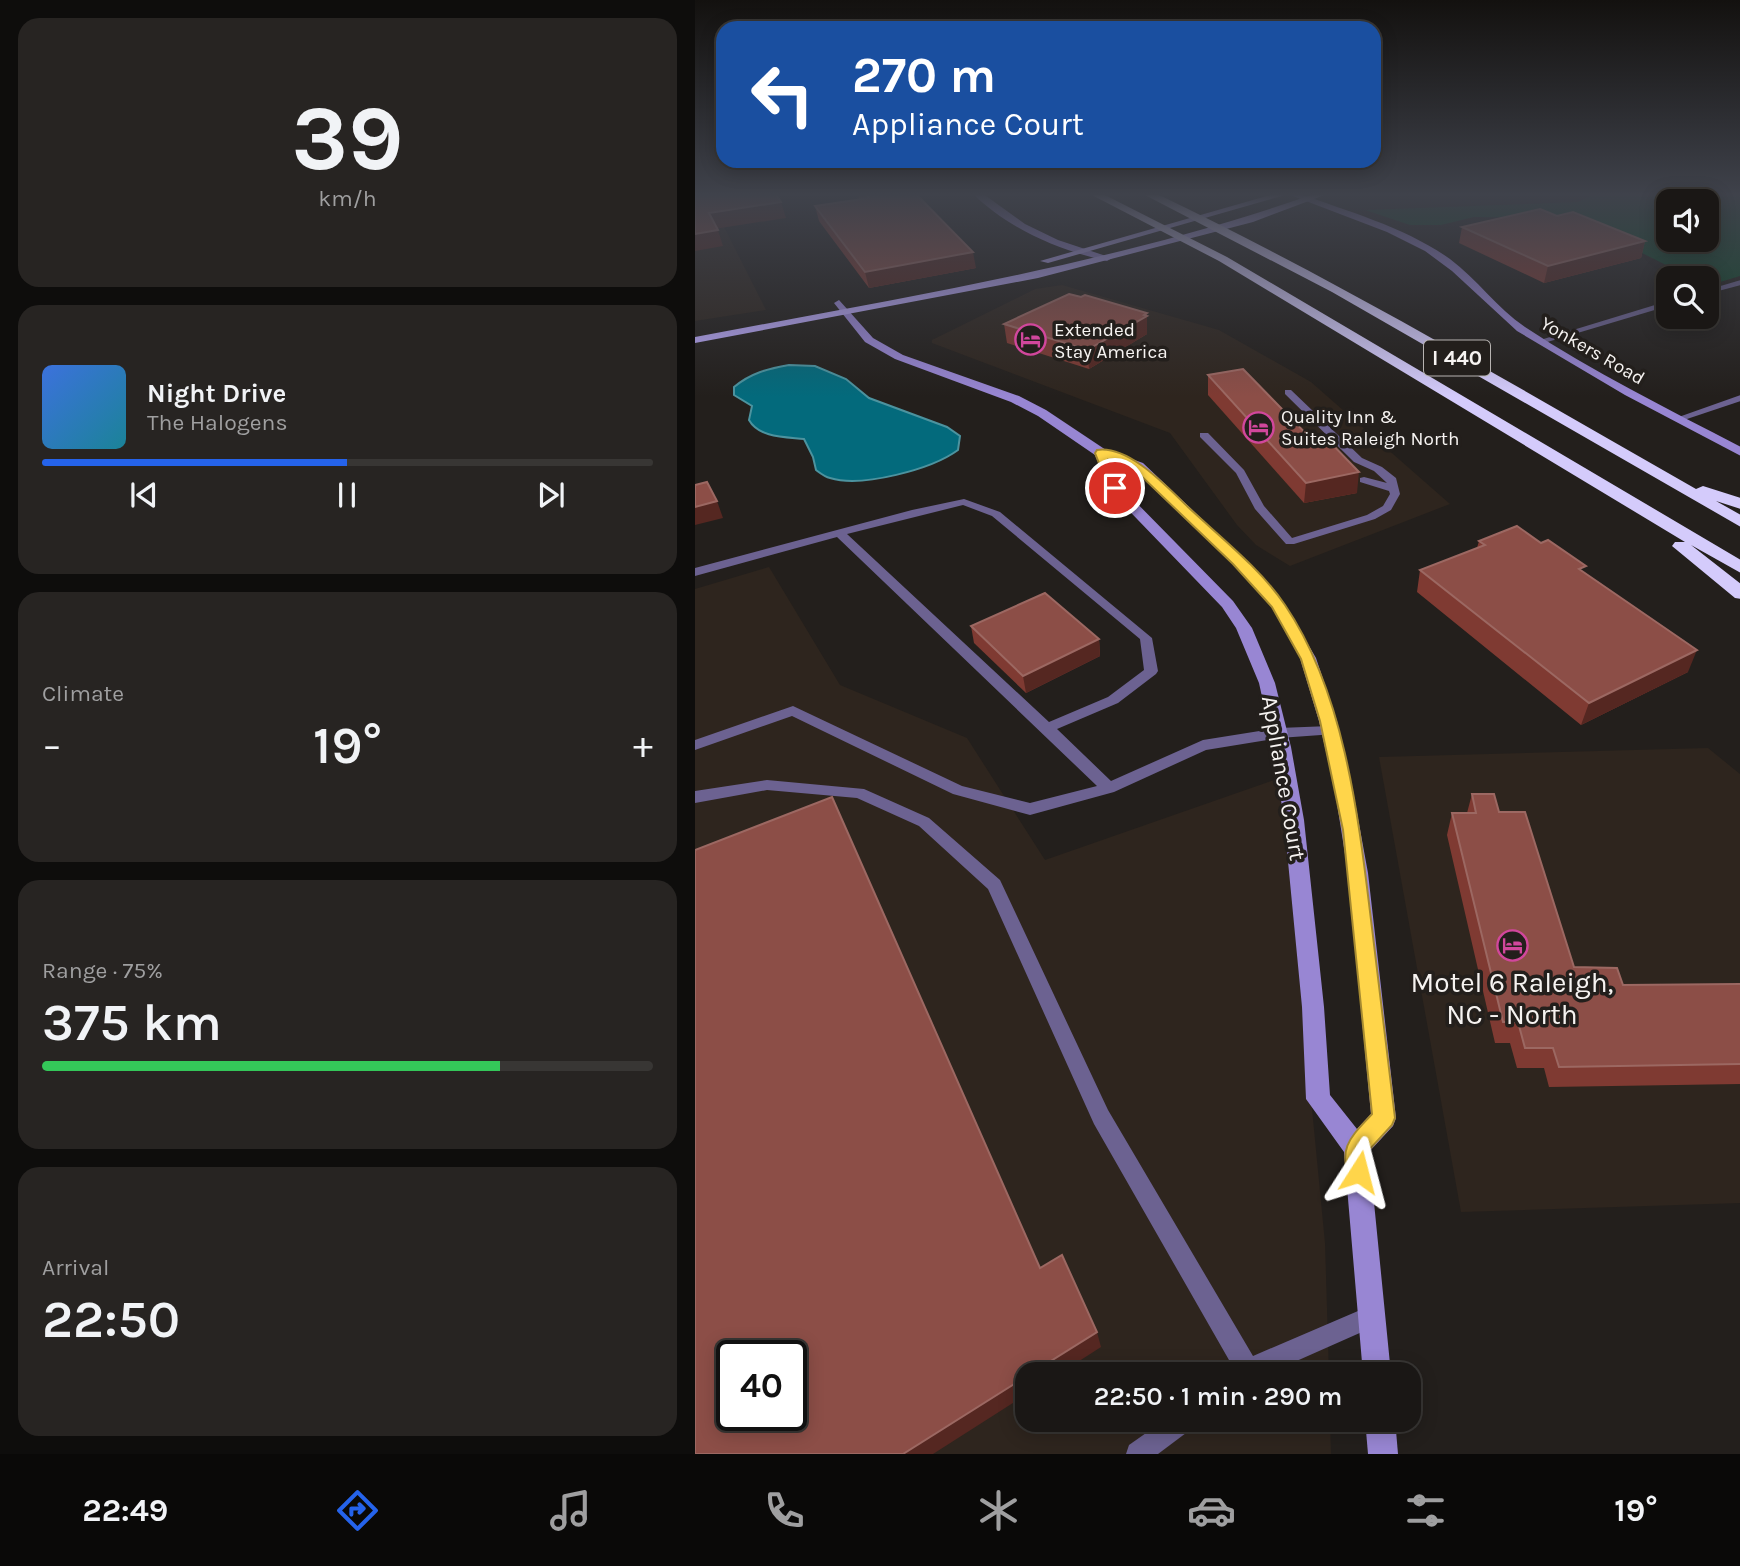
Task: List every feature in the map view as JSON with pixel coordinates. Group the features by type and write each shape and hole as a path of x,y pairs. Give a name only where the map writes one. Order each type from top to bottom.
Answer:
{"highway":[{"name":"I 440","path":"1225,261 1740,568"},
{"name":"I 440","path":"1283,261 1359,301 1740,523"},
{"path":"1590,477 1740,594"},
{"path":"1666,479 1740,503"}],"main road":[{"path":"695,340 1042,261"},
{"path":"695,329 1013,280 1095,261"}],"street":[{"name":"Yonkers Road","path":"1445,261 1465,276 1509,321 1740,452"},
{"path":"842,308 869,340 899,357 1015,399 1042,413 1101,453 1138,466 1238,561 1278,605 1308,659 1330,731 1358,873 1384,1118 1356,1148 1376,1362"},
{"name":"Appliance Court","path":"1101,453 1115,488 1228,604 1244,628 1267,683 1279,733 1299,862 1313,1007 1318,1099 1356,1148"},
{"path":"1381,1432 1383,1454"}],"lane":[{"path":"1719,288 1740,282"},
{"path":"1541,341 1656,307"},
{"path":"1288,392 1359,471 1395,489"},
{"path":"1678,419 1740,398"},
{"path":"1204,435 1240,472 1259,507 1290,542 1371,517 1387,508 1393,501 1395,489 1392,480 1384,473 1359,471"},
{"path":"695,572 916,512 964,502 996,514 1147,638 1151,671 1113,700 1047,728"},
{"path":"839,533 1109,788"},
{"path":"695,745 793,710 958,790 1030,809 1109,788 1203,746 1279,733 1330,731"},
{"path":"695,797 767,785 859,793 924,822 994,885 1101,1117 1243,1362"},
{"path":"1264,1362 1372,1316"},
{"path":"1138,1454 1168,1432"}],"shaded area":[{"path":"695,261 741,261 766,310 695,321"},
{"path":"1062,285 1219,330 1311,382 1450,504 1290,566 1256,545 1237,525 1170,433 932,343 932,340 1035,289"},
{"path":"769,567 840,685 967,738 1045,860 1280,778 1325,1243 1329,1362 1015,1362 1015,1432 1330,1432 1331,1454 695,1454 695,589"},
{"path":"1708,748 1740,774 1740,1203 1461,1212 1379,757"}],"green space":[{"path":"1658,261 1740,261 1740,276 1719,282 1719,266 1668,266"}],"water":[{"path":"789,365 815,366 846,379 869,398 947,427 960,436 958,450 932,464 878,479 860,481 826,477 816,470 804,439 773,436 759,430 749,420 752,406 734,395 734,387 747,378"}],"building":[{"path":"857,261 925,261 865,272"},
{"path":"1537,261 1568,261 1548,266"},
{"path":"1069,294 1081,297 1085,295 1147,313 1144,315 1147,316 1087,350 1004,324"},
{"path":"1243,369 1317,445 1330,442 1359,472 1306,483 1208,375"},
{"path":"707,482 717,501 695,507 695,485"},
{"path":"1517,526 1541,543 1548,540 1586,566 1579,569 1697,650 1589,703 1420,570 1485,545 1479,541"},
{"path":"1045,593 1099,639 1023,676 971,626"},
{"name":"Motel 6 Raleigh, NC - North","path":"1472,794 1494,794 1499,812 1525,812 1574,967 1617,968 1623,985 1741,984 1741,1064 1559,1067 1553,1048 1525,1048 1518,1022 1503,1022 1452,813 1476,813"},
{"path":"832,797 1040,1268 1062,1255 1097,1332 1049,1362 1015,1362 1015,1384 903,1454 695,1454 695,850"}],"place":[{"name":"Extended Stay America","path":"1031,340"},
{"name":"Quality Inn & Suites Raleigh North","path":"1258,427"},
{"name":"Motel 6 Raleigh, NC - North","path":"1512,945"}],"route":[{"path":"1115,488 1101,453 1138,466 1238,561 1278,605 1308,659 1328,721 1351,830 1384,1118 1356,1148 1359,1172"}]}
